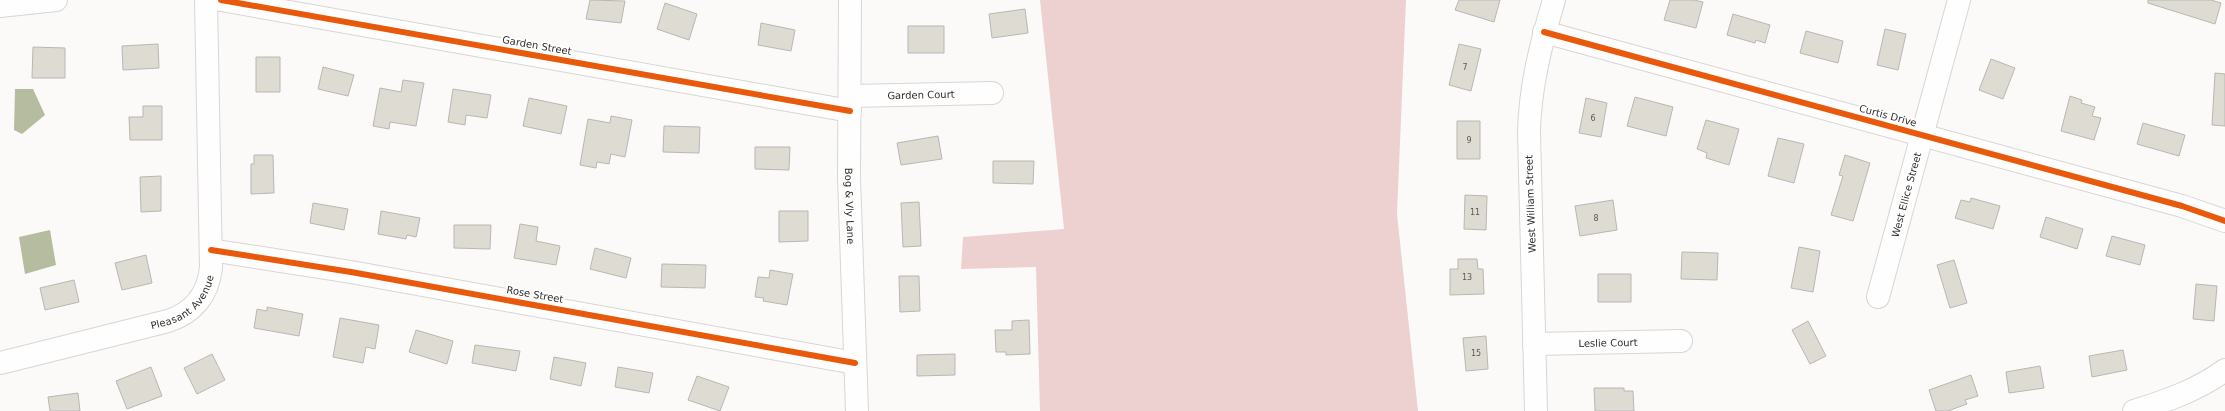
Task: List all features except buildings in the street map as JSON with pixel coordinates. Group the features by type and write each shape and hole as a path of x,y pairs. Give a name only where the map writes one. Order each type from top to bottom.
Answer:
{"street":[{"path":"0,6 56,0"},
{"name":"Pleasant Avenue","path":"0,363 178,318 195,306 207,289 211,268 211,250 206,0"},
{"name":"Garden Street","path":"221,0 850,103"},
{"name":"Bog & Vly Lane","path":"850,0 849,177 857,411"},
{"name":"West William Street","path":"1536,411 1528,132 1530,98 1544,32 1554,0"},
{"name":"West Ellice Street","path":"1878,297 1959,0"},
{"name":"Curtis Drive","path":"1544,32 2182,206 2225,221"},
{"name":"Garden Court","path":"850,103 992,94"},
{"name":"Rose Street","path":"211,250 351,272 855,363"},
{"name":"Leslie Court","path":"1534,344 1681,341"},
{"path":"2134,411 2166,401 2213,379 2225,370"}],"shaded area":[{"path":"1040,0 1406,0 1397,214 1418,411 1040,411 1036,267 961,269 963,237 1064,229"},
{"path":"15,89 33,89 45,115 22,134 14,130"},
{"path":"50,230 56,265 25,274 19,237"}],"cycle path":[{"path":"221,0 850,111"},
{"path":"1544,32 2182,206 2225,221"},
{"path":"211,250 351,272 855,363"}]}
